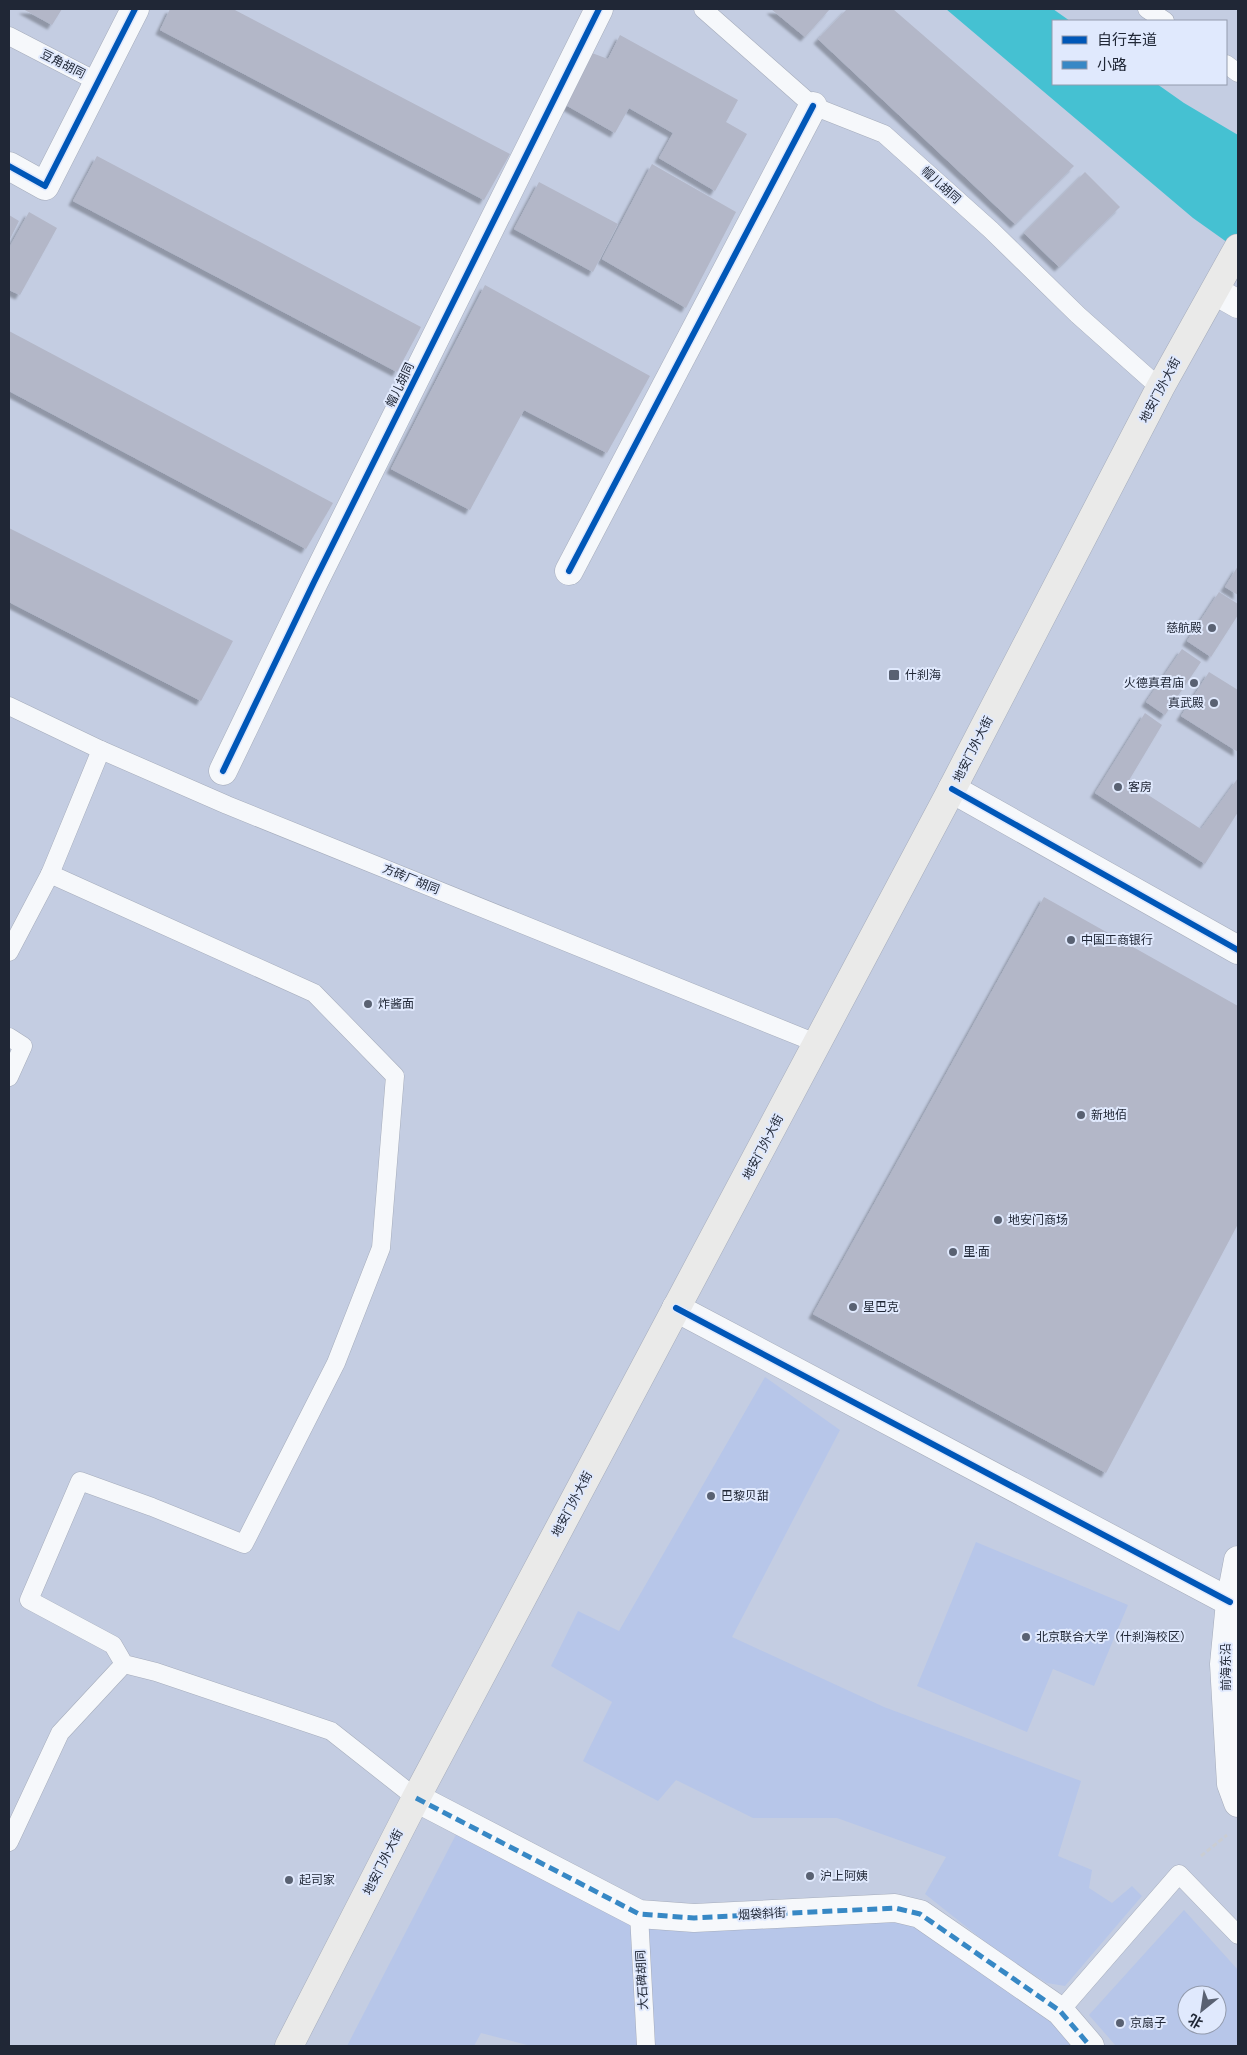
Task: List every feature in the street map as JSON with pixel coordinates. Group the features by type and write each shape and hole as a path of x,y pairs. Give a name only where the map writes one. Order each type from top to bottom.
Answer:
{"main road":[{"name":"地安门外大街","path":"289,2046 416,1798 952,789 1160,388 1227,297 1238,248"}],"street":[{"name":"豆角胡同","path":"98,82 136,9"},
{"name":"帽儿胡同","path":"222,771 599,9"},
{"path":"9,166 45,186 98,82"},
{"path":"569,571 813,106"},
{"path":"952,789 1238,950"},
{"path":"676,1308 1230,1602"},
{"name":"前海东沿","path":"1238,1560 1230,1602 1224,1664 1231,1784 1238,1804"},
{"name":"烟袋斜街","path":"416,1798 639,1914 694,1918 895,1908 920,1914 1060,2011 1090,2046"}],"lane":[{"name":"帽儿胡同","path":"703,9 813,106 884,134 991,230 1078,315 1160,388"},
{"path":"1147,9 1164,20"},
{"name":"豆角胡同","path":"9,36 98,82"},
{"path":"1227,65 1238,73"},
{"name":"方砖厂胡同","path":"9,706 101,750 236,808 816,1043"},
{"path":"9,952 50,874 101,750"},
{"path":"50,874 314,993 395,1076 381,1248 336,1363 244,1544 152,1507 80,1481 29,1600 113,1645 124,1664 156,1672 331,1731 416,1798"},
{"path":"9,1037 23,1046 9,1077"},
{"path":"9,1842 60,1733 124,1664"},
{"path":"1060,2011 1179,1874 1238,1935"},
{"name":"大石碑胡同","path":"639,1914 646,2046"}],"path":[{"path":"1179,1874 1231,1832"}],"shaded area":[{"path":"765,1377 840,1430 732,1637 884,1707 1081,1781 1058,1856 1092,1870 1089,1888 1112,1903 1132,1886 1142,1896 1065,1986 1047,1983 998,1952 925,1894 946,1857 837,1818 753,1818 676,1780 658,1801 583,1761 612,1702 551,1666 578,1611 619,1631"},
{"name":"北京联合大学（什刹海校区）","path":"976,1542 1128,1605 1094,1686 1053,1669 1027,1732 917,1686"},
{"path":"463,1821 639,1914 895,1908 1087,2046 531,2046 481,2033 474,2046 347,2046"},
{"path":"1184,1910 1238,1970 1238,2046 1116,2046 1089,2015"}],"water":[{"path":"946,9 1053,9 1069,20 1052,20 1052,85 1158,85 1184,103 1238,135 1238,250 1193,218"}],"building":[{"path":"23,9 62,9 52,25"},
{"path":"170,9 233,9 510,154 484,200 160,30"},
{"path":"771,9 830,9 805,37"},
{"path":"847,9 893,9 1074,166 1015,224 818,39"},
{"path":"620,35 738,100 726,122 747,134 715,191 659,158 673,133 629,108 615,133 564,104 592,53 608,59"},
{"path":"97,156 421,327 397,372 73,201"},
{"path":"652,164 736,212 686,308 602,259"},
{"path":"1085,172 1120,207 1059,267 1024,233"},
{"path":"539,182 618,224 593,272 514,229"},
{"path":"29,212 57,228 20,295 9,290 9,248"},
{"path":"9,215 19,221 9,241"},
{"path":"485,285 650,376 607,453 524,410 470,510 391,469"},
{"path":"9,331 333,503 306,549 9,391"},
{"path":"9,528 233,641 201,701 9,602"},
{"path":"1238,566 1238,595 1225,587"},
{"name":"慈航殿","path":"1219,592 1238,604 1238,615 1211,657 1187,641"},
{"path":"1182,649 1201,662 1165,715 1146,702"},
{"name":"真武殿","path":"1209,672 1238,690 1238,752 1181,716"},
{"name":"客房","path":"1145,713 1162,725 1128,782 1201,829 1238,778 1238,812 1205,864 1095,793"},
{"name":"新地佰","path":"1044,897 1238,1006 1238,1224 1106,1473 813,1314"}],"marked path":[{"path":"416,1798 639,1914 694,1918 895,1908 920,1914 1060,2011 1090,2046"}],"cycle path":[{"path":"9,166 45,186 135,9"},
{"path":"223,771 314,582 599,9"},
{"path":"569,571 813,106"},
{"path":"952,789 1238,950"},
{"path":"676,1308 1230,1602"}],"place":[{"name":"慈航殿","path":"1212,628"},
{"name":"什刹海","path":"894,675"},
{"name":"火德真君庙","path":"1194,683"},
{"name":"真武殿","path":"1214,703"},
{"name":"客房","path":"1118,787"},
{"name":"中国工商银行","path":"1071,940"},
{"name":"炸酱面","path":"368,1004"},
{"name":"新地佰","path":"1081,1115"},
{"name":"地安门商场","path":"998,1220"},
{"name":"里·面","path":"953,1252"},
{"name":"星巴克","path":"853,1307"},
{"name":"巴黎贝甜","path":"711,1496"},
{"name":"北京联合大学（什刹海校区）","path":"1026,1637"},
{"name":"沪上阿姨","path":"810,1876"},
{"name":"起司家","path":"289,1880"},
{"name":"京扇子","path":"1120,2023"}]}
